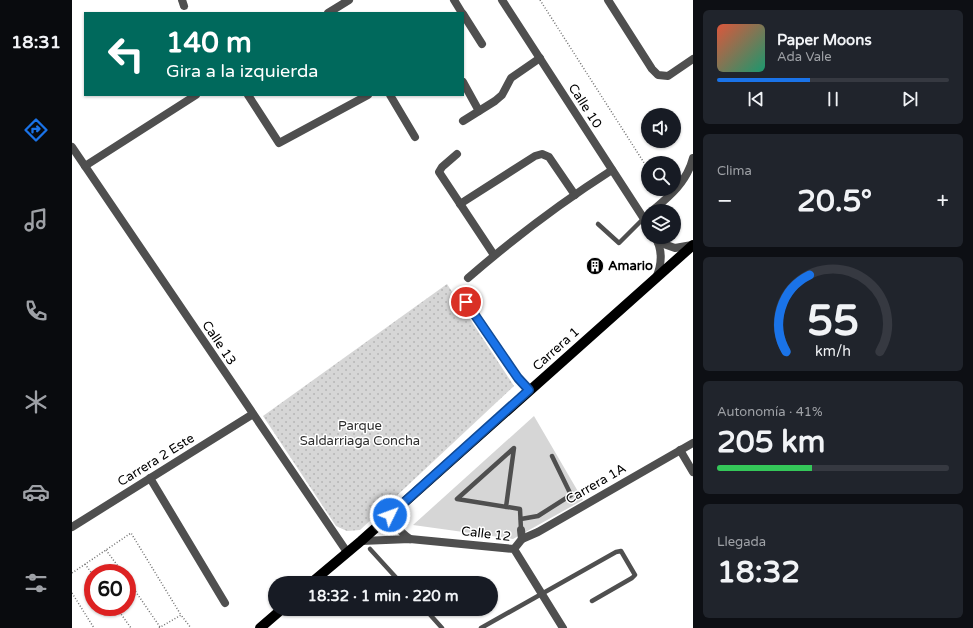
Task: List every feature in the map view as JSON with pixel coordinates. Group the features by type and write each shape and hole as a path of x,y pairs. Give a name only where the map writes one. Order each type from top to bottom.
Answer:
{"main road":[{"name":"Carrera 1","path":"319,576 361,541 693,245"},
{"path":"260,628 274,616"}],"street":[{"path":"330,12 349,0"},
{"path":"454,0 460,12"},
{"name":"Calle 10","path":"502,0 612,170 641,211"},
{"path":"608,0 652,70 658,76 668,76 693,59"},
{"path":"464,17 482,44"},
{"path":"463,121 502,95 511,78 540,58"},
{"path":"464,84 480,111"},
{"path":"85,166 194,96"},
{"path":"249,96 279,143 366,96"},
{"path":"391,96 415,137"},
{"name":"Calle 13","path":"72,147 347,552"},
{"path":"457,154 442,167 439,172 494,255"},
{"path":"460,204 534,156 542,154 549,157 575,195"},
{"path":"659,204 682,182 690,169 693,158"},
{"path":"468,278 494,255 575,195 612,170"},
{"path":"656,278 661,264 658,244"},
{"path":"668,244 676,248 693,245"},
{"name":"Carrera 2 Este","path":"72,527 253,414"},
{"name":"Carrera 1A","path":"514,548 522,539 538,532 675,451 693,444"},
{"path":"675,451 693,472"},
{"path":"150,478 225,603"},
{"path":"399,506 395,517 396,526 410,539"},
{"path":"521,530 522,539"},
{"name":"Calle 12","path":"361,541 410,539 514,548 563,628"}],"lane":[{"path":"598,224 619,244 641,224"},
{"path":"466,302 518,378 529,390"},
{"path":"506,507 514,448 457,499 506,507 520,509 521,530"},
{"path":"521,519 538,516 570,495 552,456"},
{"path":"370,549 395,576"},
{"path":"481,628 616,552 621,551 635,575 592,601"},
{"path":"431,616 442,628"}],"path":[{"path":"540,0 641,157"},
{"path":"85,564 132,533 181,615 191,628"},
{"path":"106,550 116,564"},
{"path":"72,573 84,565"},
{"path":"136,592 160,628 181,615"},
{"path":"72,593 94,628"},
{"path":"122,616 131,628"}],"green space":[{"name":"Parque Saldarriaga Concha","path":"447,284 514,386 360,530 347,531 336,526 263,416"},
{"path":"534,416 583,500 513,539 413,525"}],"place":[{"name":"Amario","path":"595,266"}],"route":[{"path":"390,515 529,390 518,378 466,302"}]}
